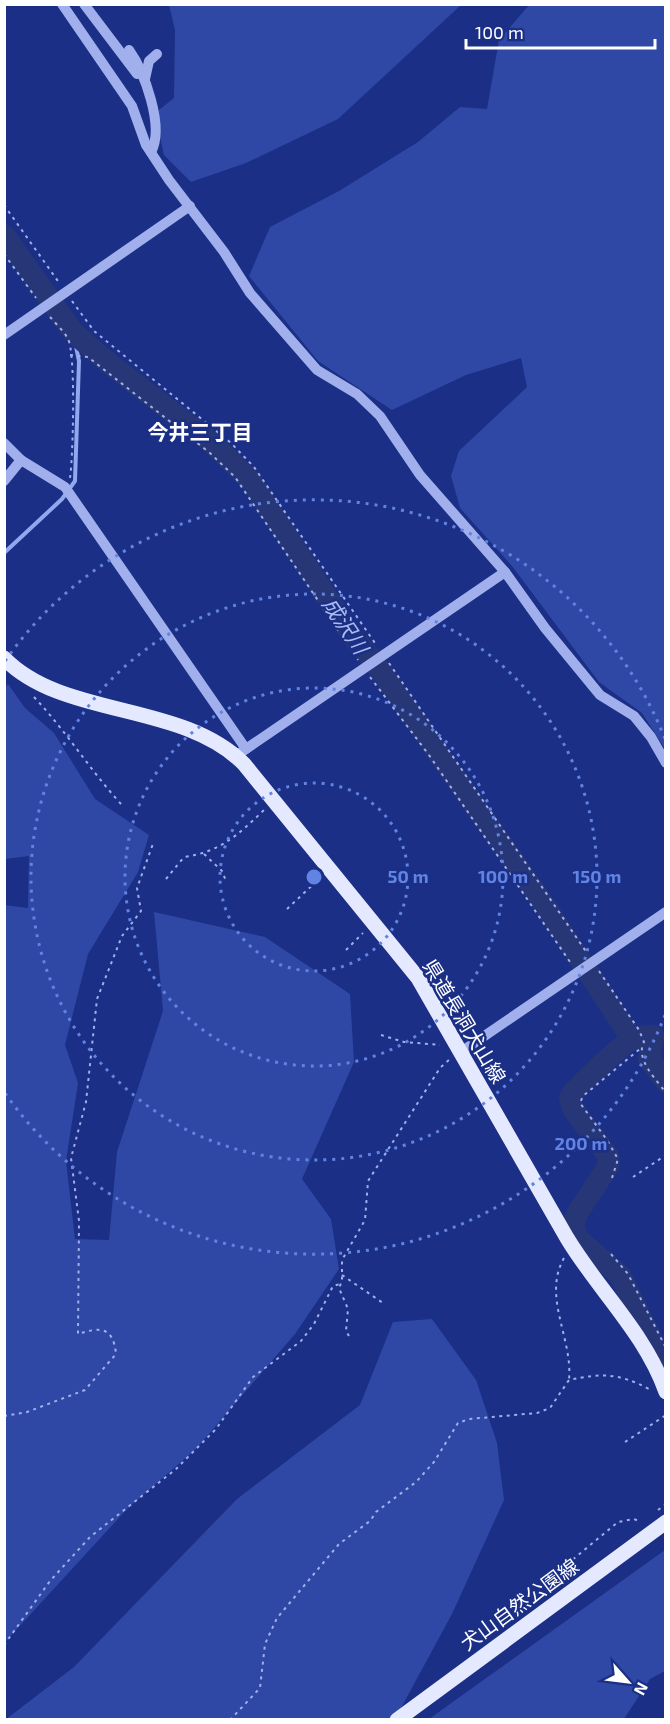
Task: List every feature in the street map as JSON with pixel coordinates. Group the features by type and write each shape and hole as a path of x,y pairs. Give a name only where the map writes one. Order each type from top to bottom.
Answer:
{"main road":[{"name":"県道長洞犬山線","path":"4,658 19,672 50,687 191,730 241,752 274,800 418,978 571,1245 630,1322 662,1387"},
{"name":"犬山自然公園線","path":"397,1719 638,1542 661,1516"}],"street":[{"path":"62,4 132,106 151,152 224,252 250,293 317,370 357,394 380,416 420,475 505,572 545,628 600,695 634,716 651,737 666,763"},
{"path":"84,4 146,84"},
{"path":"129,50 139,64 146,84 156,137 151,152"},
{"path":"146,84 149,61 157,54"},
{"path":"4,335 190,206"},
{"path":"4,443 21,460 66,487 241,752 505,572"},
{"path":"4,481 21,460"},
{"path":"457,1046 584,968 666,912"}],"path":[{"path":"4,205 64,294 94,331 231,443 254,466 382,657 584,968"},
{"path":"4,254 69,340 71,471 66,487"},
{"path":"71,355 85,356 202,447 235,477 366,668 584,968 639,1029 644,1041 641,1048 583,1096 580,1103 618,1159 612,1178"},
{"path":"28,691 59,723 90,768 121,804"},
{"path":"166,879 184,857 204,854 241,832 274,800"},
{"path":"4,1416 27,1412 85,1390 116,1354 115,1340 105,1330 96,1329 78,1334 79,1221 71,1158 86,1102 97,999 122,936 141,911 136,888 154,841"},
{"path":"204,854 222,871 226,881"},
{"path":"287,909 329,869"},
{"path":"346,950 373,923"},
{"path":"381,1035 425,1044 457,1046"},
{"path":"349,1336 346,1331 348,1310 339,1287 342,1260 365,1220 366,1192 375,1166 457,1046"},
{"path":"641,1048 642,1058 666,1094"},
{"path":"633,1177 666,1155"},
{"path":"230,1719 260,1688 265,1644 277,1618 339,1544 416,1482 434,1462 458,1423 469,1419 537,1413 550,1408 569,1380 570,1366 555,1295 557,1270 571,1245"},
{"path":"611,1254 628,1274 666,1348"},
{"path":"342,1275 383,1303"},
{"path":"4,1645 50,1581 90,1537 176,1469 216,1429 253,1377 301,1341 314,1324 333,1286 340,1284"},
{"path":"569,1380 598,1373 662,1387"},
{"path":"625,1442 666,1415"},
{"path":"661,1516 666,1504"},
{"path":"556,1584 571,1561 618,1522 634,1519 640,1523 649,1517"}],"shaded area":[{"path":"169,5 461,5 338,119 246,163 191,182 164,155 155,113 174,98 175,30"},
{"path":"529,5 665,5 665,749 642,713 599,682 512,566 460,508 451,476 459,451 527,387 521,358 466,375 392,410 318,361 249,276 270,227 339,191 418,142 460,107 487,109 499,40"},
{"path":"8,684 25,708 54,733 95,799 149,835 138,872 88,954 65,1045 78,1083 66,1161 75,1239 109,1240 117,1152 163,1011 154,912 265,937 350,994 354,1062 302,1179 331,1219 339,1269 295,1334 196,1449 128,1508 5,1642 4,905 28,908 29,856 5,859 4,688"},
{"path":"432,1319 476,1380 497,1443 504,1500 452,1614 395,1719 5,1720 74,1667 237,1499 360,1405 393,1322"},
{"path":"665,1550 665,1671 650,1679 624,1719 429,1719"}],"waterway":[{"name":"成沢川","path":"4,235 73,332 106,361 212,443 251,481 350,633 378,667 545,906 632,1039 653,1036"},
{"path":"4,553 62,499 75,481 79,361 73,332"},
{"path":"646,1036 633,1038 627,1042 589,1076 570,1097 573,1109 608,1156 609,1165 578,1212 573,1224 577,1238 620,1275 666,1368"},
{"path":"653,1036 666,1037"},
{"path":"653,1036 649,1059 666,1082"}],"district":[{"name":"今井三丁目","path":"200,431"}]}
